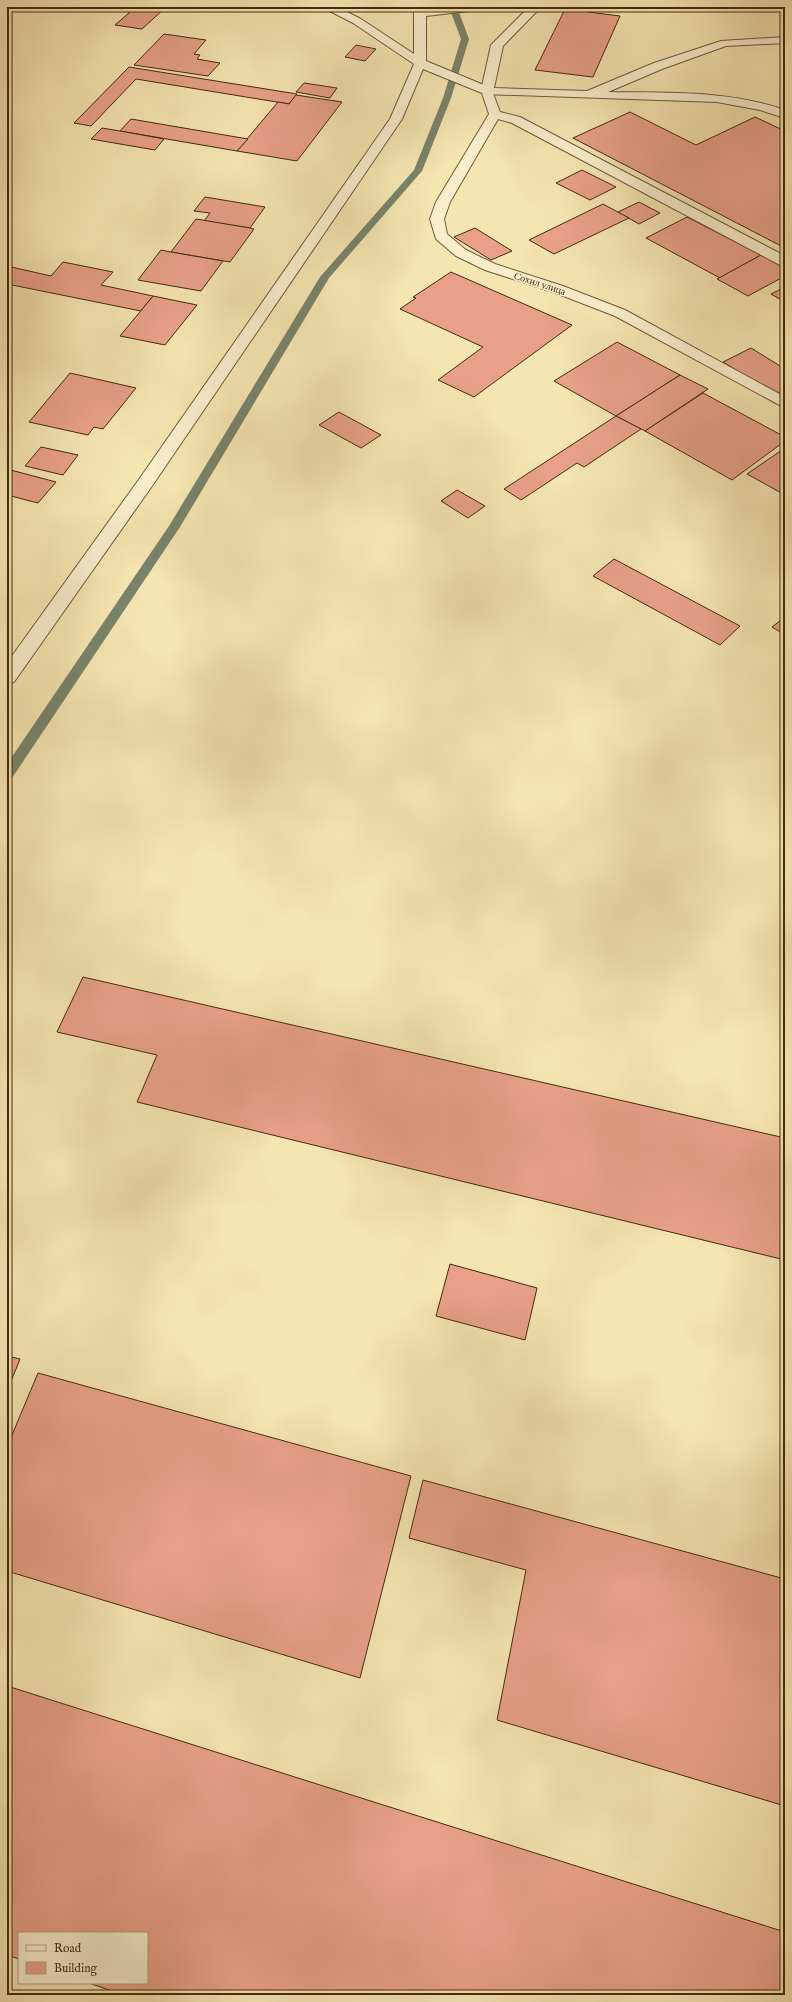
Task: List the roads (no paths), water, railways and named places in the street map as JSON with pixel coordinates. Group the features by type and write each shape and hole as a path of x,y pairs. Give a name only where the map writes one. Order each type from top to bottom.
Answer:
{"street":[{"path":"328,7 356,21 420,63 487,91 706,98 764,106 785,114"},
{"path":"7,677 146,482 396,119 420,63 420,10 478,7"},
{"path":"535,7 497,45 487,91 495,114 516,120 785,262"},
{"path":"589,95 658,66 725,44 785,40"},
{"name":"Сохил улица","path":"495,114 443,202 437,219 441,236 461,253 490,267 558,289 620,313 785,403"}],"waterway":[{"path":"7,774 174,527 325,277 418,171 447,98 465,39 453,7"}]}
